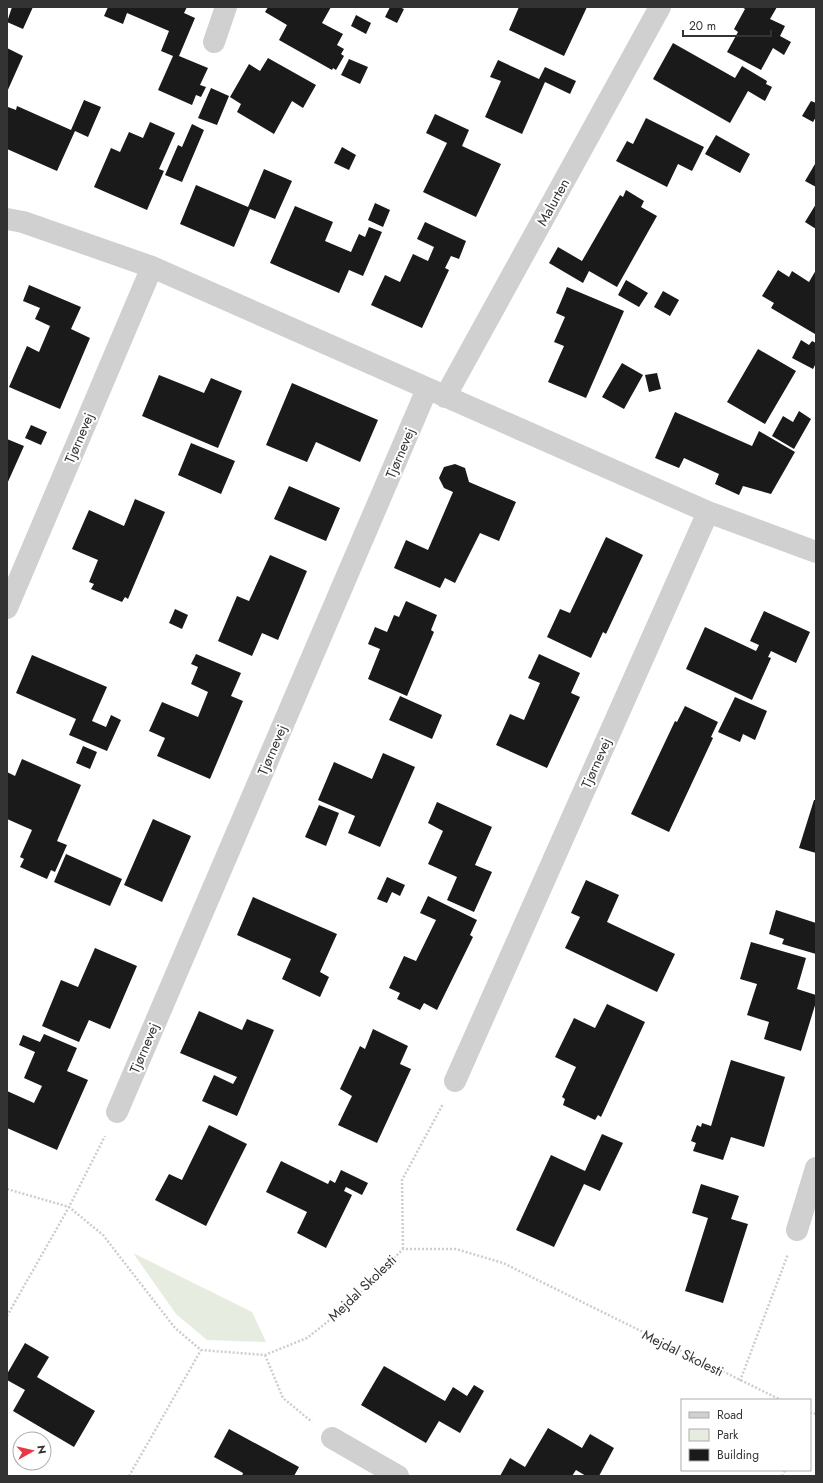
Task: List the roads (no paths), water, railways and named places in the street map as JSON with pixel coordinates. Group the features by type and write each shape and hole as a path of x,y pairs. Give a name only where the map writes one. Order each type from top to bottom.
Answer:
{"street":[{"path":"214,42 226,7"},
{"name":"Malurten","path":"436,393 660,7"},
{"path":"7,219 23,222 152,267 708,512 816,552"},
{"name":"Tjørnevej","path":"7,608 152,267"},
{"name":"Tjørnevej","path":"117,1112 436,393"},
{"name":"Tjørnevej","path":"455,1080 708,512"},
{"path":"797,1230 816,1168"},
{"path":"332,1438 398,1476"}]}
